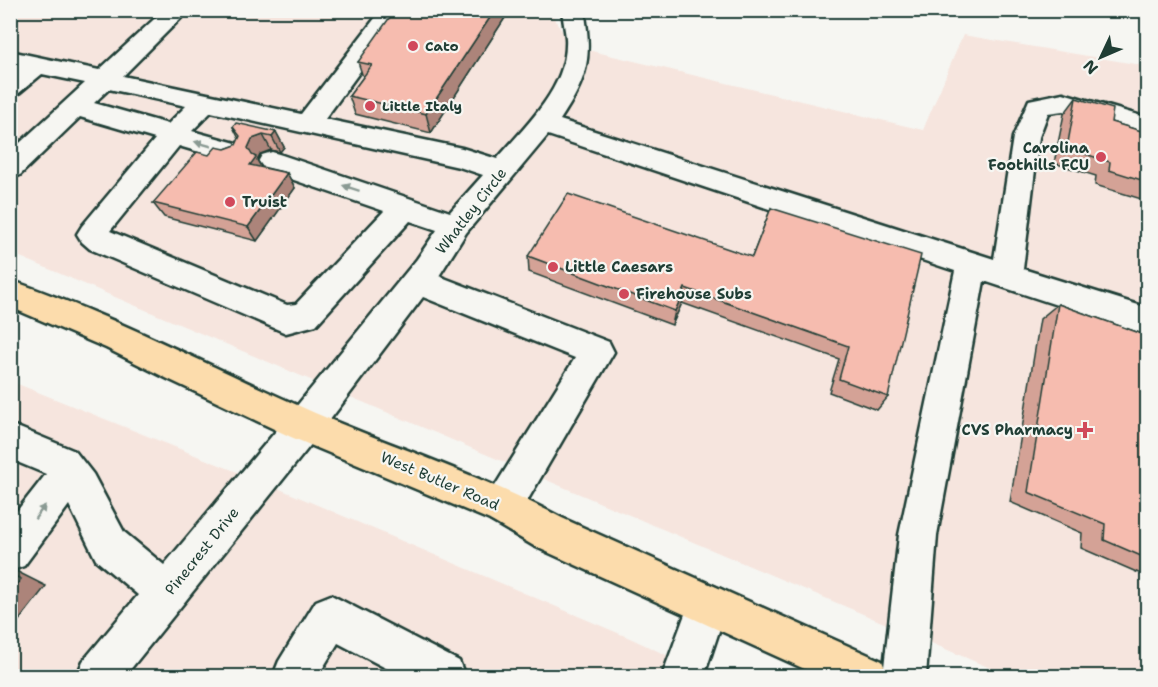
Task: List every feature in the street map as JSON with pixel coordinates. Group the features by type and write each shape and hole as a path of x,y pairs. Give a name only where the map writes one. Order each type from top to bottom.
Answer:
{"main road":[{"name":"West Butler Road","path":"10,293 118,338 180,369 304,425 503,507 548,532 867,676"}],"street":[{"path":"10,168 178,10"},
{"path":"307,124 391,13 390,10"},
{"name":"Whatley Circle","path":"304,425 417,281 456,225 543,124 562,98 577,55 578,39 573,10"},
{"path":"10,59 462,158 502,171"},
{"path":"10,87 37,65"},
{"path":"205,102 173,135 92,234 101,241 286,319 305,316 406,207"},
{"path":"1007,276 1026,137 1038,106 1063,102 1148,127"},
{"path":"76,107 233,152"},
{"path":"543,124 1148,322"},
{"path":"272,162 456,225"},
{"path":"904,676 918,535 972,264"},
{"path":"417,281 597,352 503,507"},
{"name":"Pinecrest Drive","path":"98,676 304,425"},
{"path":"10,441 62,463 70,473 110,546 167,593"},
{"path":"10,552 70,473"},
{"path":"683,676 708,604"},
{"path":"294,676 331,616 444,676"}],"shaded area":[{"path":"10,11 550,11 571,46 923,130 963,35 1147,66 1147,676 1009,676 11,253"},
{"path":"10,381 275,487 632,639 711,676 11,676"}],"building":[{"path":"395,10 495,10 426,114 349,96 372,65 358,62"},
{"path":"1076,98 1113,109 1111,122 1148,133 1148,182 1109,170 1110,162 1067,148"},
{"name":"Truist","path":"236,123 276,132 272,137 263,135 252,139 248,148 256,157 250,165 287,173 248,227 153,203 197,152 209,155 216,147 225,149 236,145 240,136 233,127"},
{"path":"568,194 752,257 771,208 921,255 888,397 839,379 848,346 685,288 675,311 528,256"},
{"name":"CVS Pharmacy","path":"1058,304 1148,336 1148,559 1104,540 1105,524 1028,492"},
{"path":"10,574 21,579 10,592"}],"place":[{"name":"Cato","path":"413,46"},
{"name":"Little Italy","path":"370,106"},
{"name":"Carolina Foothills FCU","path":"1101,157"},
{"name":"Truist","path":"230,202"},
{"name":"Little Caesars","path":"553,267"},
{"name":"Firehouse Subs","path":"624,294"},
{"name":"CVS Pharmacy","path":"1085,430"}]}
